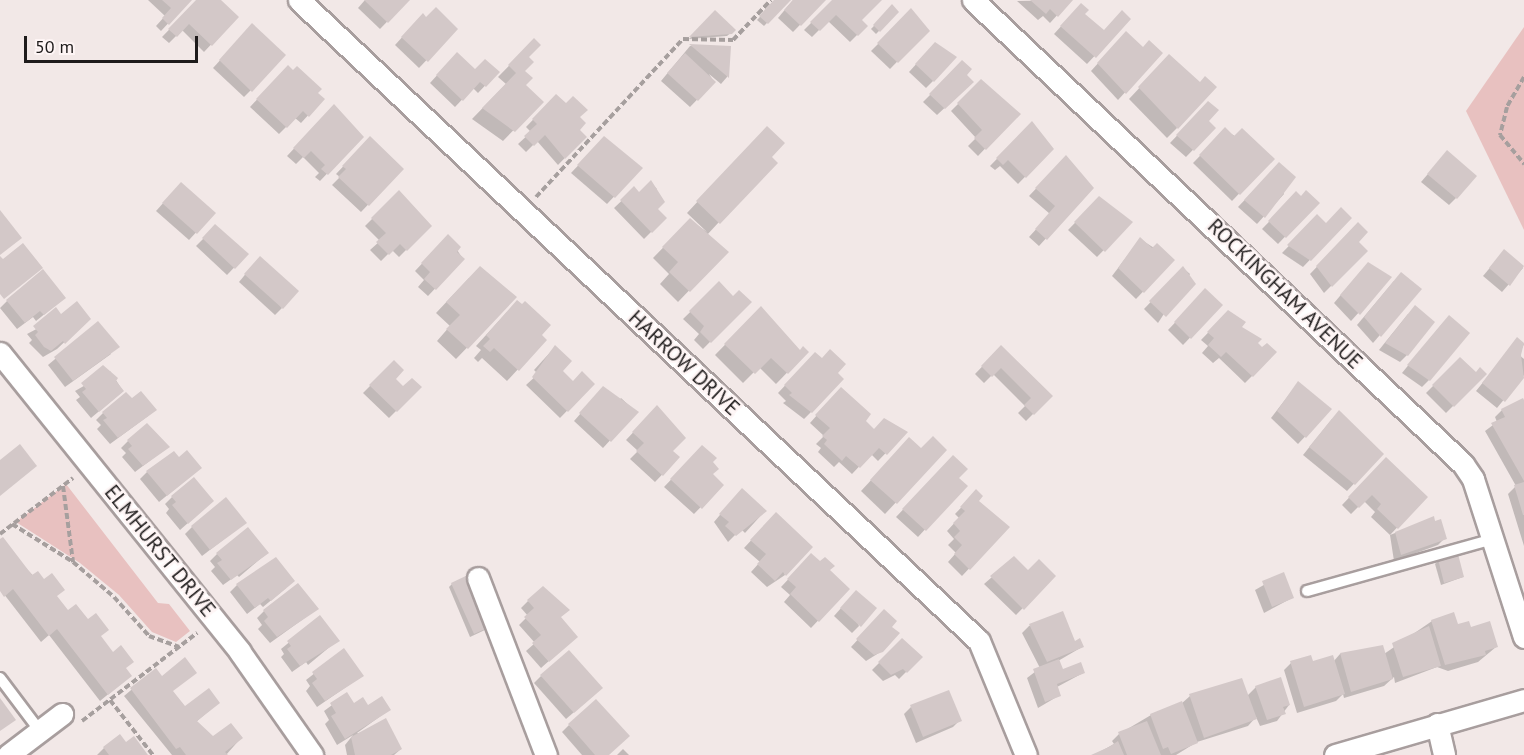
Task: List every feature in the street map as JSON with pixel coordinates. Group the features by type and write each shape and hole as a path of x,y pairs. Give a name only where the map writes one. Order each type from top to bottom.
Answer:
{"street":[{"name":"HARROW DRIVE","path":"299,0 979,641 1026,755"},
{"name":"ROCKINGHAM AVENUE","path":"972,0 1463,464 1473,479 1524,637"},
{"name":"ELMHURST DRIVE","path":"0,353 214,620 312,755"},
{"path":"478,578 546,755"},
{"path":"1335,755 1524,700"},
{"path":"8,755 63,714"},
{"path":"1437,724 1444,755"}],"lane":[{"path":"1308,591 1493,539"},
{"path":"0,678 40,731"}],"path":[{"path":"523,211 683,39 733,40 771,0"},
{"path":"1524,77 1507,107 1500,135 1524,164"},
{"path":"0,534 91,465"},
{"path":"63,486 73,562"},
{"path":"12,524 73,562 114,597 150,636 179,647"},
{"path":"63,714 73,728 214,620"},
{"path":"110,700 153,755"}],"shaded area":[{"path":"1524,27 1524,230 1466,111"},
{"path":"66,484 158,603 169,604 190,631 176,642 152,632 119,595 80,563 16,522"}],"building":[{"path":"162,0 192,0 169,25 162,18 171,8"},
{"path":"196,0 221,0 239,17 212,46 189,24 177,37 168,29"},
{"path":"364,0 410,0 388,23"},
{"path":"774,0 791,0 768,24 759,16"},
{"path":"793,0 826,0 801,26 784,10"},
{"path":"832,0 882,0 862,20 868,26 858,36 836,15 820,31 810,22"},
{"path":"1030,0 1073,0 1058,17 1050,9 1046,14"},
{"path":"1081,3 1089,10 1085,14 1104,30 1122,10 1131,19 1096,58 1060,26"},
{"path":"892,4 899,12 880,32 873,25"},
{"path":"436,7 458,29 428,62 401,37 423,13 426,17"},
{"path":"911,8 930,31 898,63 877,43"},
{"path":"715,10 736,30 732,34 689,37"},
{"path":"252,23 286,55 252,92 219,60"},
{"path":"1126,31 1143,47 1149,40 1163,53 1126,94 1097,63"},
{"path":"534,38 541,45 529,57 534,62 525,71 533,78 526,85 544,102 515,132 482,108 516,73 508,65"},
{"path":"935,42 957,57 934,82 915,64"},
{"path":"689,44 731,46 729,78"},
{"path":"457,52 475,69 485,59 500,72 486,87 480,82 463,101 436,75"},
{"path":"685,53 716,82 698,101 667,73"},
{"path":"1169,54 1200,82 1205,76 1217,87 1178,129 1138,87"},
{"path":"962,60 972,69 967,75 974,82 945,109 929,94"},
{"path":"288,65 293,70 297,66 322,89 318,93 325,99 309,117 303,111 287,128 256,99"},
{"path":"981,79 1021,114 986,150 974,138 982,130 957,103"},
{"path":"556,94 566,103 573,96 588,110 580,117 586,123 580,130 587,137 565,159 545,135 534,146 524,136 537,124 532,119"},
{"path":"1208,101 1219,110 1209,121 1216,128 1194,151 1176,135"},
{"path":"334,104 364,137 328,175 321,169 325,165 311,151 304,158 293,148"},
{"path":"1032,121 1054,149 1026,178 1008,160 1003,165 996,158"},
{"path":"767,126 785,143 772,157 778,163 720,224 696,201"},
{"path":"1225,127 1234,136 1242,128 1275,159 1240,195 1199,155"},
{"path":"370,136 404,169 369,206 338,177 346,169 342,166"},
{"path":"604,136 643,168 615,198 577,165"},
{"path":"1447,150 1477,176 1457,199 1427,174"},
{"path":"1066,155 1094,188 1047,240 1035,229 1055,206 1035,188"},
{"path":"1279,162 1296,177 1265,218 1244,200"},
{"path":"651,180 665,202 658,209 667,218 652,233 620,200 634,186 639,192"},
{"path":"181,182 216,213 197,234 162,203"},
{"path":"399,190 432,226 407,251 400,244 389,255 376,242 386,233 371,218"},
{"path":"1306,190 1320,203 1286,238 1268,221 1296,191 1301,196"},
{"path":"1099,196 1133,222 1105,252 1074,222"},
{"path":"1341,207 1352,218 1311,261 1287,245 1317,214 1326,223"},
{"path":"0,210 22,238 0,255"},
{"path":"690,218 729,252 690,292 669,272 678,262 662,247"},
{"path":"1358,222 1368,232 1359,242 1368,251 1332,287 1316,266"},
{"path":"215,224 249,254 235,269 202,238"},
{"path":"448,234 461,247 457,252 465,259 436,290 424,279 430,272 421,263"},
{"path":"1140,237 1152,248 1157,243 1175,260 1144,293 1118,268"},
{"path":"23,243 43,268 4,299 0,294 0,256 3,259"},
{"path":"1504,249 1524,266 1510,286 1489,268"},
{"path":"260,256 299,291 283,309 244,274"},
{"path":"1368,262 1392,277 1360,315 1340,295"},
{"path":"480,266 517,297 468,349 446,329 460,315 446,302"},
{"path":"1183,266 1196,284 1166,317 1149,301"},
{"path":"43,269 66,298 44,315 40,311 25,323 6,300"},
{"path":"1401,272 1422,289 1381,337 1364,317"},
{"path":"719,281 733,296 739,290 752,302 711,343 700,332 704,326 689,311"},
{"path":"1205,288 1223,305 1191,339 1174,322"},
{"path":"517,300 522,304 525,301 551,325 542,335 547,340 519,371 494,348 490,352 483,346 490,339 486,335"},
{"path":"77,301 91,319 65,344 63,341 51,351 44,347 35,335 38,332 33,326 56,307 61,314"},
{"path":"1415,305 1435,322 1408,356 1385,343"},
{"path":"761,306 800,350 803,346 809,352 788,374 771,358 755,374 724,344"},
{"path":"1228,310 1246,322 1242,327 1262,339 1258,343 1262,347 1267,343 1277,352 1253,377 1226,352 1221,357 1208,345 1214,338 1207,332"},
{"path":"1449,315 1470,333 1430,381 1407,365"},
{"path":"98,321 120,347 73,381 54,357"},
{"path":"1517,337 1524,343 1521,355 1524,378 1505,402 1482,383"},
{"path":"555,345 572,361 563,371 573,381 582,371 595,384 568,412 532,377"},
{"path":"1001,345 1053,396 1034,415 1024,405 1031,398 1001,368 992,377 981,366"},
{"path":"830,349 846,364 838,373 844,379 812,413 789,395 792,393 784,385 815,352 822,358"},
{"path":"1460,357 1476,372 1480,367 1487,374 1454,407 1432,385"},
{"path":"394,360 404,370 396,379 403,386 412,378 422,387 397,412 369,385"},
{"path":"103,365 118,378 116,381 124,391 99,412 82,392 86,389 81,383"},
{"path":"1298,381 1332,409 1306,438 1277,411"},
{"path":"603,386 639,412 611,442 579,413"},
{"path":"841,387 871,414 866,421 874,429 884,418 908,432 887,455 879,448 860,468 846,456 842,461 824,444 827,440 822,436 830,428 815,415"},
{"path":"141,391 157,410 118,438 103,420 107,418 102,412 126,392 132,398"},
{"path":"1523,398 1524,481 1491,423 1505,417 1501,409"},
{"path":"657,405 686,438 673,451 680,457 663,476 636,451 644,443 632,432"},
{"path":"1339,410 1384,454 1355,485 1309,447"},
{"path":"147,423 170,447 143,466 128,449 132,446 127,440"},
{"path":"933,436 947,450 897,504 870,480 909,437 921,448"},
{"path":"20,444 37,466 0,496 0,460"},
{"path":"702,445 717,458 713,462 719,469 713,474 724,485 702,509 670,479"},
{"path":"187,450 202,468 167,496 146,471 174,451 179,457"},
{"path":"953,455 968,469 959,478 968,486 926,531 902,509"},
{"path":"1386,457 1428,497 1398,529 1377,509 1381,504 1372,495 1359,508 1348,497"},
{"path":"194,477 214,501 188,524 172,505 176,502 171,496"},
{"path":"1524,482 1524,515 1523,515 1514,485"},
{"path":"742,488 767,511 736,536 725,526 729,522 719,514"},
{"path":"976,489 983,496 979,501 1010,527 970,570 954,554 962,545 954,537 960,531 953,523 965,511 960,507"},
{"path":"226,497 247,523 210,550 191,526"},
{"path":"776,512 813,547 786,576 783,572 775,581 757,564 766,554 750,540"},
{"path":"1434,516 1435,521 1441,519 1447,539 1401,555 1395,532"},
{"path":"248,527 269,553 231,580 217,563 222,560 216,553"},
{"path":"3,537 32,575 38,571 44,579 52,573 65,590 57,596 68,610 76,604 88,619 96,613 109,630 101,636 113,652 121,645 134,662 126,668 132,676 108,695 57,629 49,636 13,589 4,597 0,591 0,539"},
{"path":"811,553 820,561 825,557 835,566 830,570 850,589 819,622 790,594 796,587 787,579"},
{"path":"1458,554 1464,577 1444,583 1438,559"},
{"path":"1014,556 1028,570 1039,559 1056,576 1024,610 990,576"},
{"path":"276,557 295,581 271,601 268,598 255,608 236,584"},
{"path":"1284,572 1294,598 1272,607 1262,581"},
{"path":"470,574 492,626 474,634 451,583"},
{"path":"298,583 319,609 277,637 264,621 268,617 263,610"},
{"path":"543,586 570,610 561,617 578,637 549,662 532,643 541,635 524,617 534,608 527,600"},
{"path":"856,590 877,608 861,627 840,608"},
{"path":"884,609 897,621 892,627 900,633 883,652 874,655 856,639"},
{"path":"1063,611 1075,641 1080,638 1084,647 1047,662 1029,624"},
{"path":"1454,612 1458,624 1469,621 1471,627 1490,621 1498,647 1485,651 1486,655 1445,665 1431,620"},
{"path":"320,615 340,641 300,666 287,649 291,646 287,641"},
{"path":"1429,626 1441,666 1403,677 1392,643"},
{"path":"902,638 923,657 907,673 903,669 891,675 878,662"},
{"path":"1383,645 1393,679 1351,692 1340,653"},
{"path":"344,648 364,676 325,701 312,683 317,679 312,672"},
{"path":"569,650 603,688 574,713 540,675"},
{"path":"1311,655 1313,661 1333,655 1345,694 1304,707 1290,661"},
{"path":"185,657 197,673 173,691 185,706 209,688 220,703 197,721 213,736 231,723 243,738 225,752 228,755 186,755 180,747 176,749 130,688 156,668 162,676"},
{"path":"1059,659 1063,669 1081,662 1085,673 1057,684 1061,696 1045,702 1033,669"},
{"path":"1281,677 1290,705 1283,707 1286,714 1267,720 1255,686"},
{"path":"1242,678 1257,719 1204,738 1189,694"},
{"path":"949,690 962,721 923,737 910,705"},
{"path":"347,692 354,703 363,697 368,705 382,696 391,710 345,739 331,716 336,713 330,703"},
{"path":"0,698 16,720 0,731"},
{"path":"596,699 630,736 609,755 595,755 568,724"},
{"path":"1182,701 1198,743 1171,754 1168,747 1163,749 1150,714"},
{"path":"386,718 402,749 391,755 355,755 351,737"},
{"path":"1147,721 1161,755 1127,755 1118,732"},
{"path":"120,734 126,742 134,736 148,755 109,755 103,747"},
{"path":"1118,741 1124,755 1091,755 1109,747"}]}
